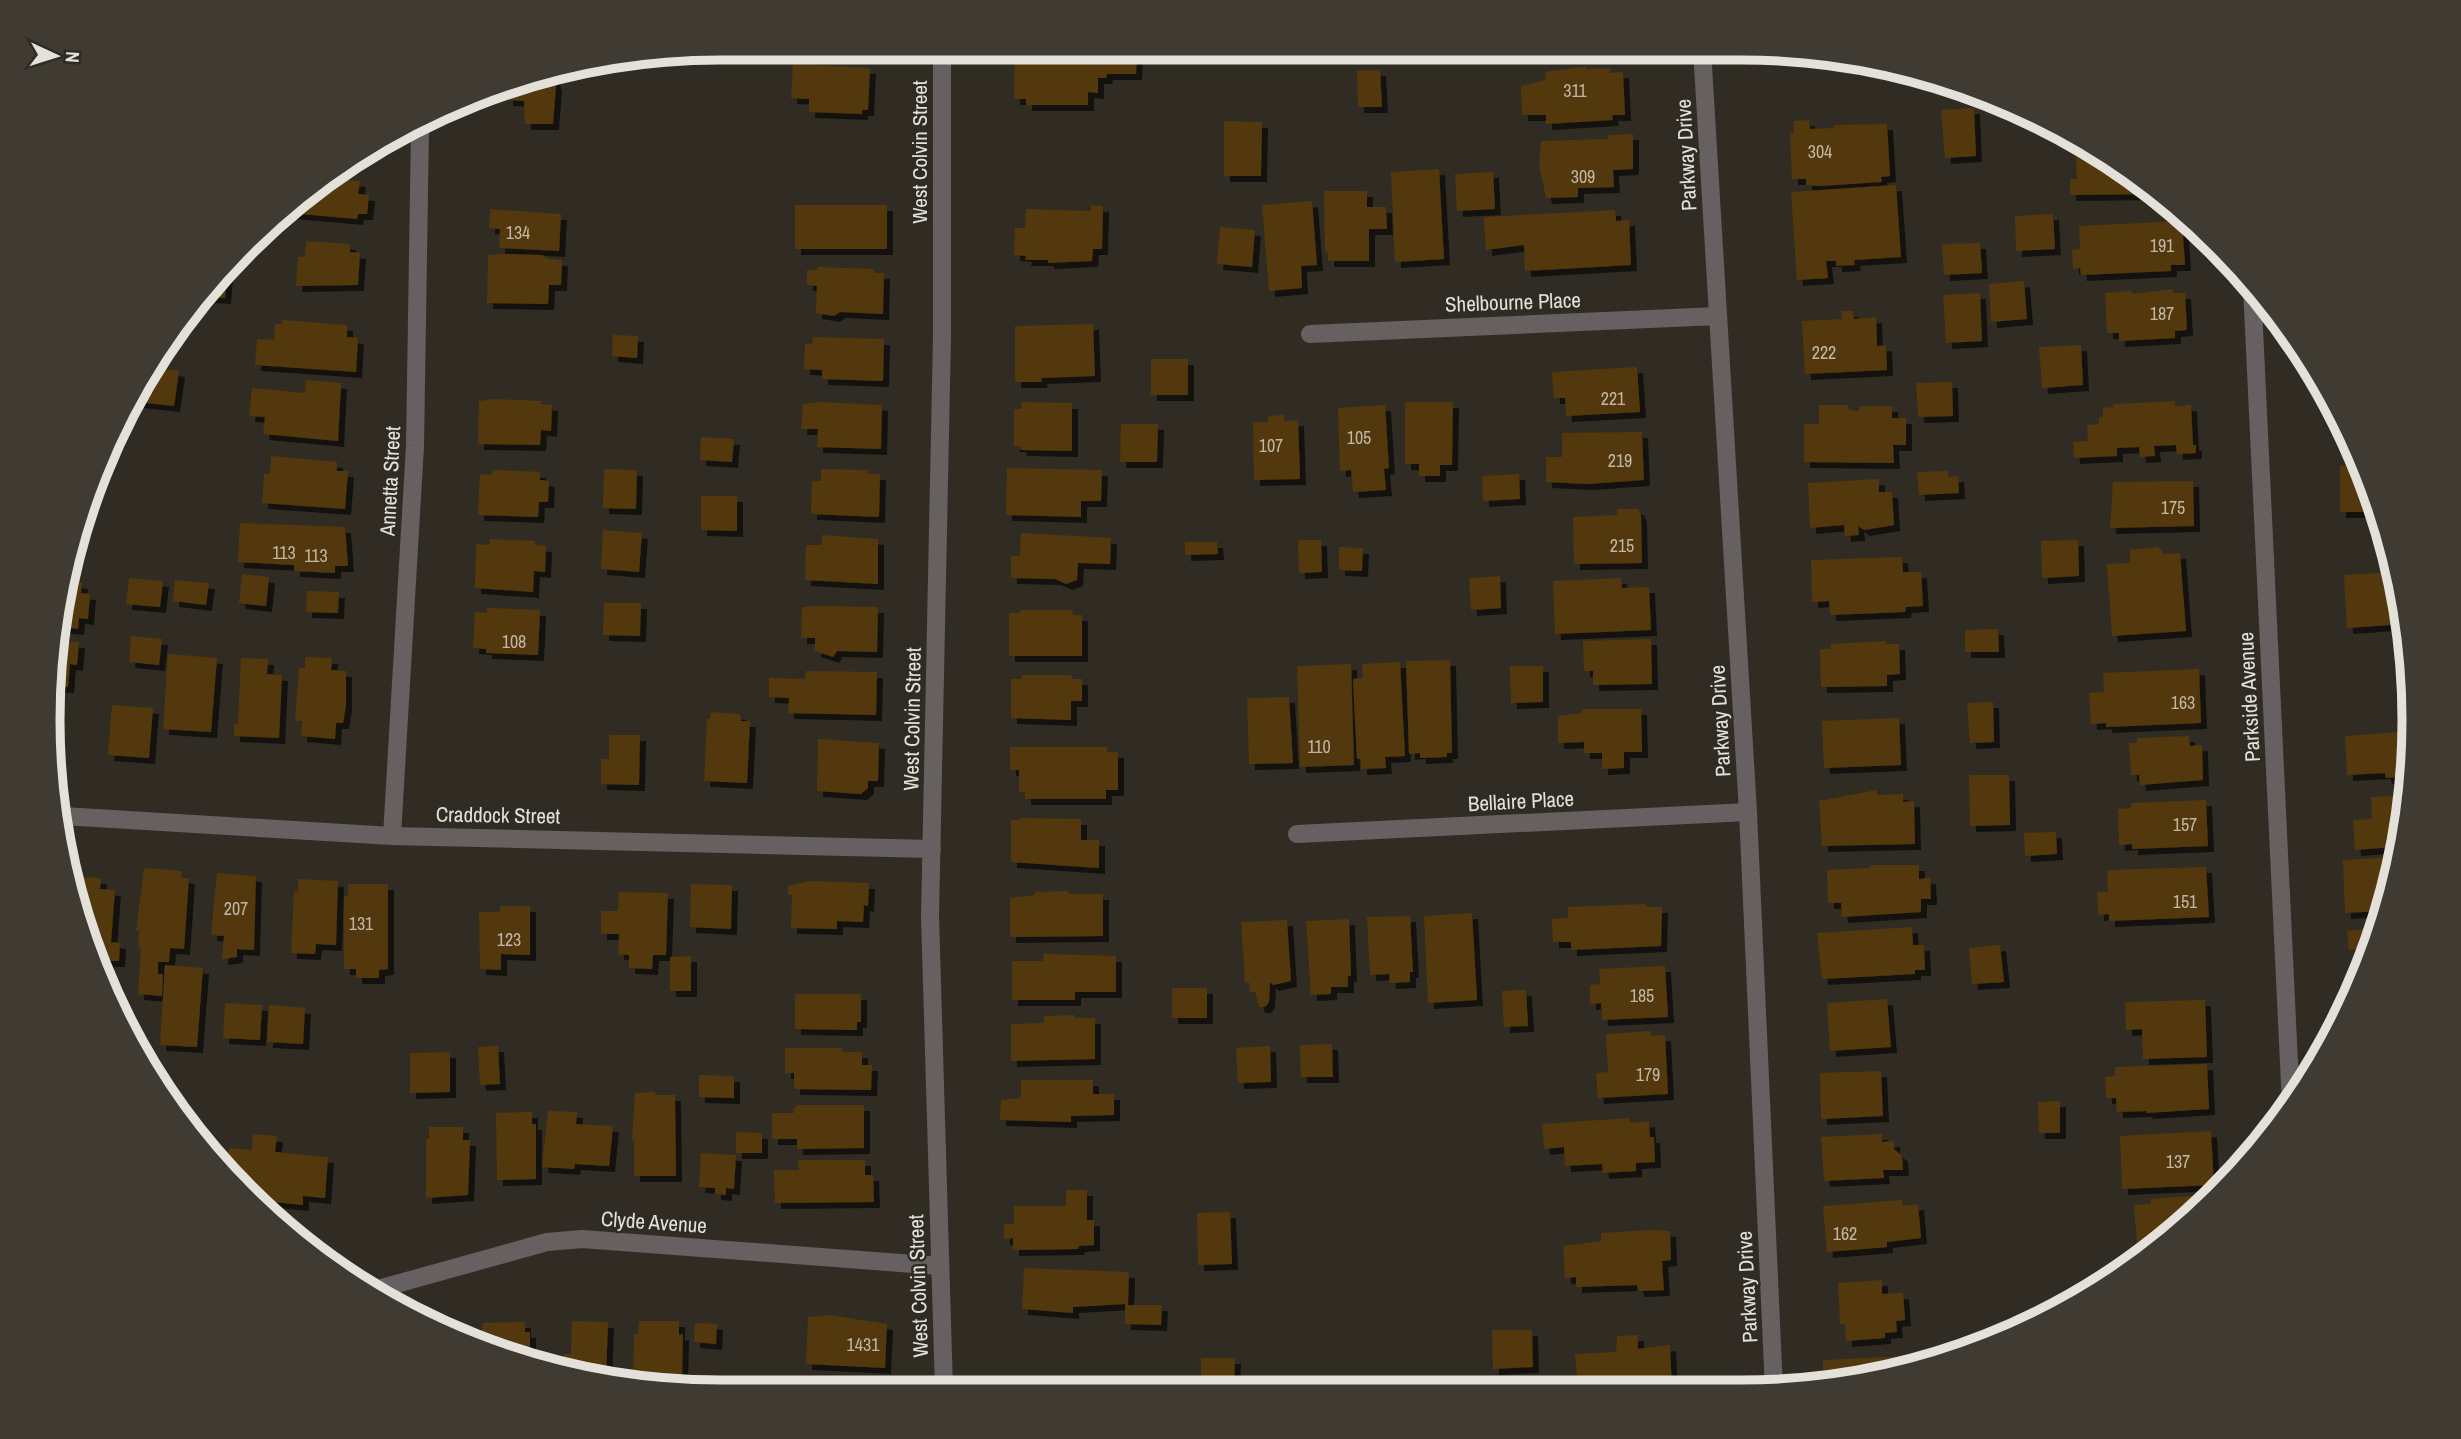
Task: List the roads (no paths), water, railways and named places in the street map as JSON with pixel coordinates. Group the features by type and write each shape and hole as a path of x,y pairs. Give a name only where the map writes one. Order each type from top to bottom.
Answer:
{"street":[{"name":"West Colvin Street","path":"942,60 942,335 930,916 944,1380"},
{"name":"Parkway Drive","path":"1703,60 1748,812 1773,1379"},
{"name":"Annetta Street","path":"391,835 415,446 420,132"},
{"name":"Parkside Avenue","path":"2253,303 2290,1086"},
{"name":"Shelbourne Place","path":"1310,334 1718,316"},
{"name":"Bellaire Place","path":"1297,834 1748,812"},
{"name":"Craddock Street","path":"67,816 391,835 932,849"},
{"name":"Clyde Avenue","path":"384,1288 547,1242 582,1239 940,1266"}]}
